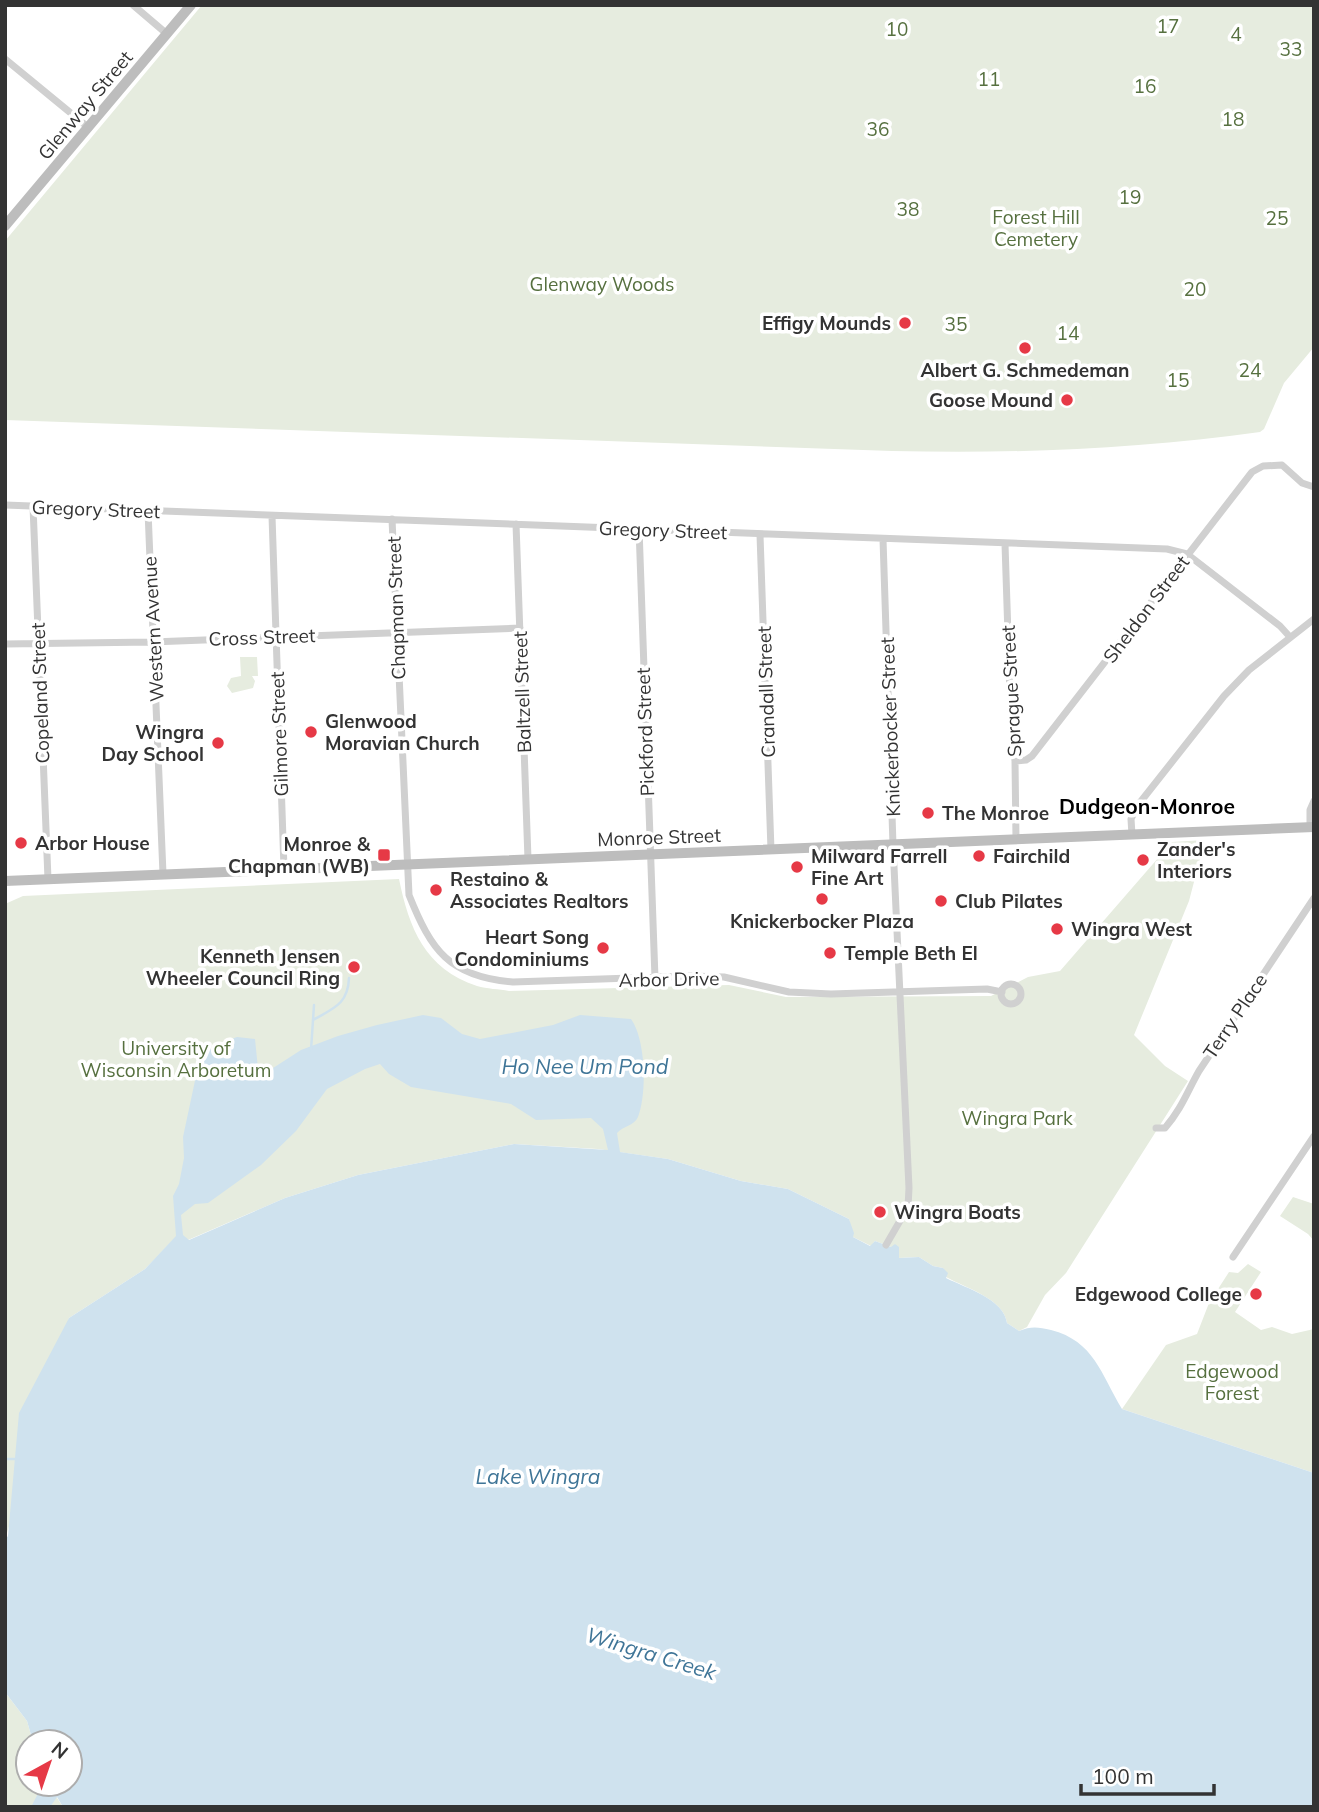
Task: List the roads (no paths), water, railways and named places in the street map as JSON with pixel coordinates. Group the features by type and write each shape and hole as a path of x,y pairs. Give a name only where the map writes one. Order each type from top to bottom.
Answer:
{"main road":[{"name":"Glenway Street","path":"7,222 191,5"},
{"name":"Monroe Street","path":"5,881 1312,828"}],"street":[{"path":"133,5 167,34"},
{"path":"5,59 89,128"},
{"name":"Sheldon Street","path":"1015,761 1032,757 1252,472 1263,466 1282,466 1302,483 1314,487"},
{"name":"Gregory Street","path":"5,505 1167,549 1187,554 1290,637"},
{"name":"Copeland Street","path":"33,506 48,879"},
{"name":"Western Avenue","path":"148,511 163,874"},
{"name":"Gilmore Street","path":"272,516 284,869"},
{"name":"Chapman Street","path":"392,519 406,864"},
{"name":"Baltzell Street","path":"516,524 527,859"},
{"name":"Pickford Street","path":"639,528 655,978"},
{"name":"Crandall Street","path":"760,535 771,850"},
{"name":"Knickerbocker Street","path":"883,539 908,1207 886,1245"},
{"name":"Sprague Street","path":"1005,544 1016,839"},
{"path":"1132,835 1131,819 1138,805 1224,695 1249,670 1314,619"},
{"name":"Cross Street","path":"5,644 152,642 520,628"},
{"path":"1312,828 1310,810 1314,802"},
{"name":"Arbor Drive","path":"406,864 409,895 422,927 434,947 443,956 474,975 494,980 513,982 723,977 789,992 831,994 987,989 1002,992"},
{"name":"Terry Place","path":"1156,1128 1165,1128 1178,1112 1199,1071 1314,898"},
{"path":"1233,1257 1314,1136"}],"water":[{"name":"Lake Wingra","path":"423,1015 441,1018 462,1034 480,1039 553,1025 580,1015 631,1019 640,1040 643,1095 636,1120 617,1133 620,1152 668,1159 741,1181 788,1189 849,1219 853,1237 870,1246 875,1241 891,1247 895,1244 899,1247 899,1258 919,1257 933,1266 943,1268 948,1273 946,1278 992,1301 999,1307 1007,1323 1019,1331 1031,1328 1046,1329 1066,1335 1077,1342 1095,1360 1122,1409 1314,1473 1314,1807 63,1807 58,1798 84,1798 84,1728 29,1728 27,1721 5,1692 5,1540 8,1536 19,1413 69,1318 145,1269 176,1236 173,1196 179,1184 184,1158 183,1137 196,1076 209,1050 237,1037 255,1039 258,1069 270,1070 301,1050 338,1036","holes":["380,1064 389,1074 411,1087 511,1104 536,1120 591,1118 603,1129 608,1150 514,1144 358,1175 285,1198 189,1240 183,1235 181,1215 195,1204 208,1203 261,1165 296,1131 327,1089"]},
{"name":"Lake Wingra","path":"36,1798 56,1798 50,1807 31,1807"}],"waterway":[{"path":"313,1020 343,1000 349,978"},
{"path":"311,1050 314,1005"},
{"path":"5,1459 18,1459"}],"place":[{"name":"Effigy Mounds","path":"905,323"},
{"name":"Albert G. Schmedeman","path":"1025,348"},
{"name":"Goose Mound","path":"1067,400"},
{"name":"Glenwood Moravian Church","path":"311,732"},
{"name":"Wingra Day School","path":"218,743"},
{"name":"The Monroe","path":"928,813"},
{"name":"Arbor House","path":"21,843"},
{"name":"Monroe & Chapman (WB)","path":"384,855"},
{"name":"Fairchild","path":"979,856"},
{"name":"Zander's Interiors","path":"1143,860"},
{"name":"Milward Farrell Fine Art","path":"797,867"},
{"name":"Restaino & Associates Realtors","path":"436,890"},
{"name":"Knickerbocker Plaza","path":"822,899"},
{"name":"Club Pilates","path":"941,901"},
{"name":"Wingra West","path":"1057,929"},
{"name":"Heart Song Condominiums","path":"603,948"},
{"name":"Temple Beth El","path":"830,953"},
{"name":"Kenneth Jensen Wheeler Council Ring","path":"354,967"},
{"name":"Wingra Boats","path":"880,1212"},
{"name":"Edgewood College","path":"1256,1294"}],"district":[{"name":"Dudgeon-Monroe","path":"1147,807"}],"park label":[{"name":"17","path":"1168,26"},
{"name":"10","path":"897,29"},
{"name":"4","path":"1236,34"},
{"name":"33","path":"1291,49"},
{"name":"11","path":"989,79"},
{"name":"16","path":"1145,86"},
{"name":"18","path":"1233,119"},
{"name":"36","path":"878,129"},
{"name":"19","path":"1130,197"},
{"name":"38","path":"908,209"},
{"name":"25","path":"1277,218"},
{"name":"Forest Hill Cemetery","path":"1036,228"},
{"name":"Glenway Woods","path":"602,284"},
{"name":"20","path":"1195,289"},
{"name":"35","path":"956,324"},
{"name":"14","path":"1068,333"},
{"name":"24","path":"1250,370"},
{"name":"15","path":"1178,380"},
{"name":"University of Wisconsin Arboretum","path":"176,1059"},
{"name":"Wingra Park","path":"1017,1118"},
{"name":"Edgewood Forest","path":"1232,1382"}],"water label":[{"name":"Ho Nee Um Pond","path":"585,1067"},
{"name":"Wingra Creek","path":"651,1654"}]}
